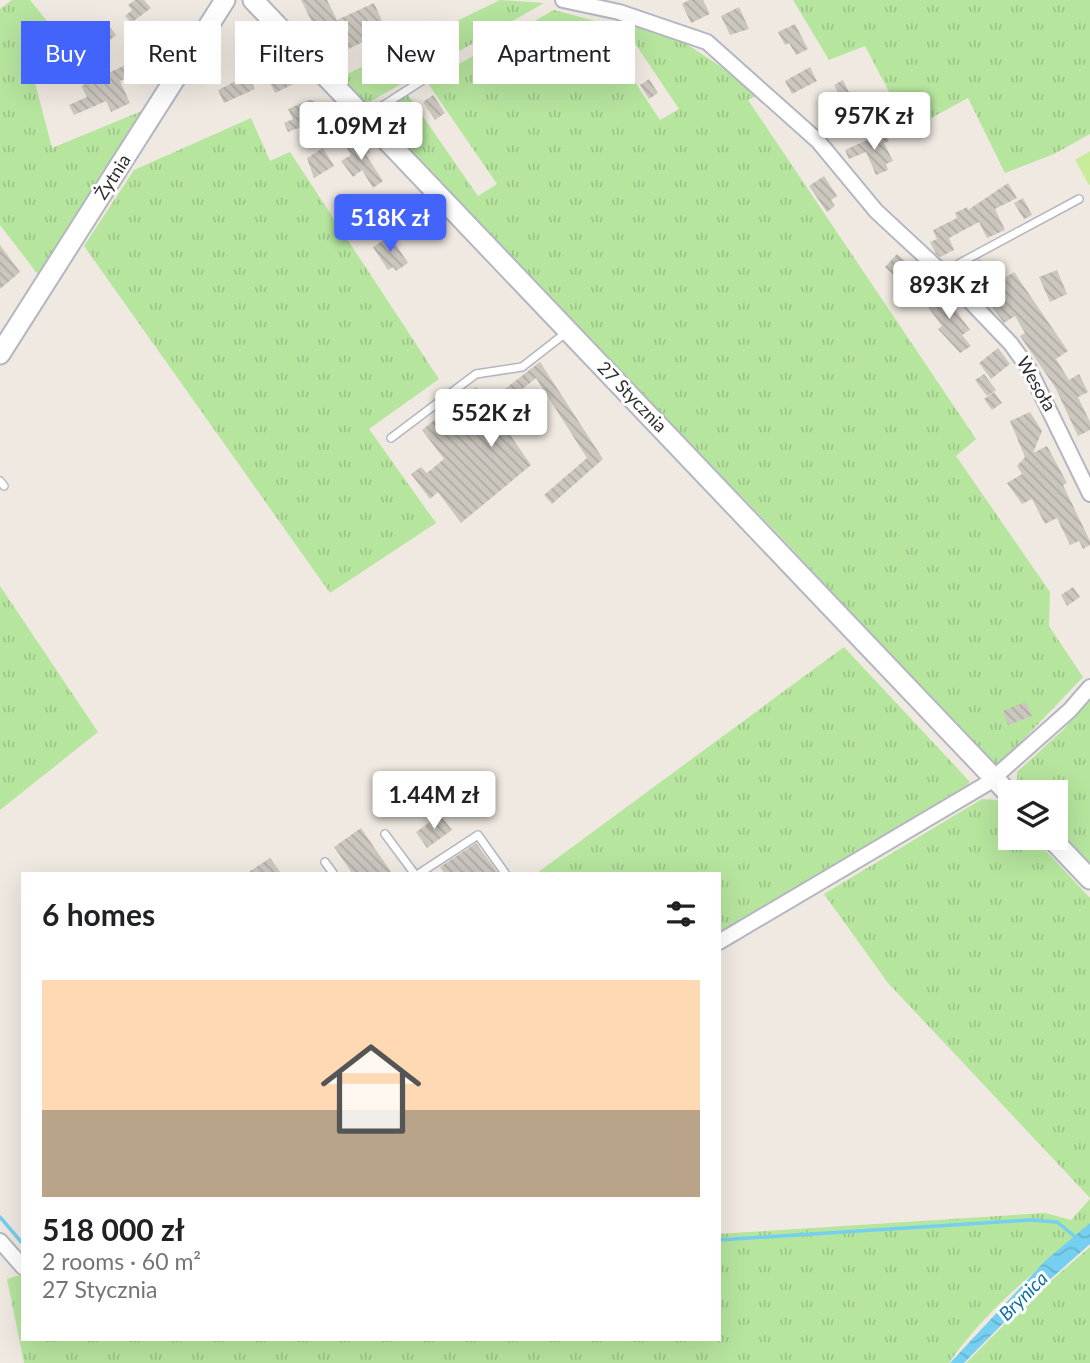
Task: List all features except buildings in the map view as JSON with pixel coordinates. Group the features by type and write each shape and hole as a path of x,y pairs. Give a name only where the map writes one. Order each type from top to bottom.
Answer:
{"street":[{"name":"Żytnia","path":"0,354 225,0"},
{"name":"27 Stycznia","path":"253,0 367,116 998,782"},
{"name":"Wesoła","path":"563,0 619,12 707,42 818,141 876,211 946,276 1011,344 1030,369 1090,494"},
{"path":"721,941 994,778 1070,710 1090,687"},
{"path":"1062,850 1090,879"},
{"path":"0,1241 21,1265"}],"lane":[{"path":"367,116 417,84"},
{"path":"946,276 960,262 1079,199"},
{"path":"391,438 476,374 522,367 569,330"},
{"path":"385,834 413,872"},
{"path":"422,872 478,835 504,872"},
{"path":"325,862 332,872"}],"green space":[{"path":"12,0 30,0 47,21 21,21 21,84 35,84 52,148 149,108 40,277 0,225 0,9"},
{"path":"500,0 544,3 512,21 473,21 473,43 459,51 459,21 457,21"},
{"path":"793,0 1090,0 1090,134 1054,154 1005,173 968,98 909,130 865,46 829,60"},
{"path":"554,10 595,21 535,21"},
{"path":"635,26 685,43 732,74 756,96 748,100 976,439 956,456 1050,592 1049,626 1083,677 999,765 995,765 968,738 780,536 528,276 377,112 408,95 478,196 497,184 428,84 459,84 459,64 473,56 473,84 635,82 660,120 679,109 635,43"},
{"path":"362,67 362,84 401,84 366,104 347,84 348,74"},
{"path":"251,118 270,161 290,152 439,379 369,429 436,523 330,593 84,246 134,170"},
{"path":"1090,151 1090,185 1089,185 1075,160"},
{"path":"0,586 98,732 0,810"},
{"path":"844,647 970,782 721,933 721,872 538,872"},
{"path":"1090,698 1090,864 1068,841 1068,780 1017,780 1017,772 1064,729"},
{"path":"982,799 998,801 998,850 1045,850 1090,898 1090,1198 888,983 824,894"},
{"path":"1090,1199 1090,1224 997,1307 949,1363 24,1363 7,1279 21,1275 21,1341 721,1341 721,1234 1045,1213 1071,1220"},
{"path":"1090,1247 1090,1363 966,1363 1030,1299"}],"water":[{"name":"Brynica","path":"1090,1223 1090,1244 1020,1306 964,1363 950,1363 1045,1261"}],"waterway":[{"path":"0,1217 21,1242"},
{"path":"721,1240 1030,1220 1057,1222 1078,1239"}]}
